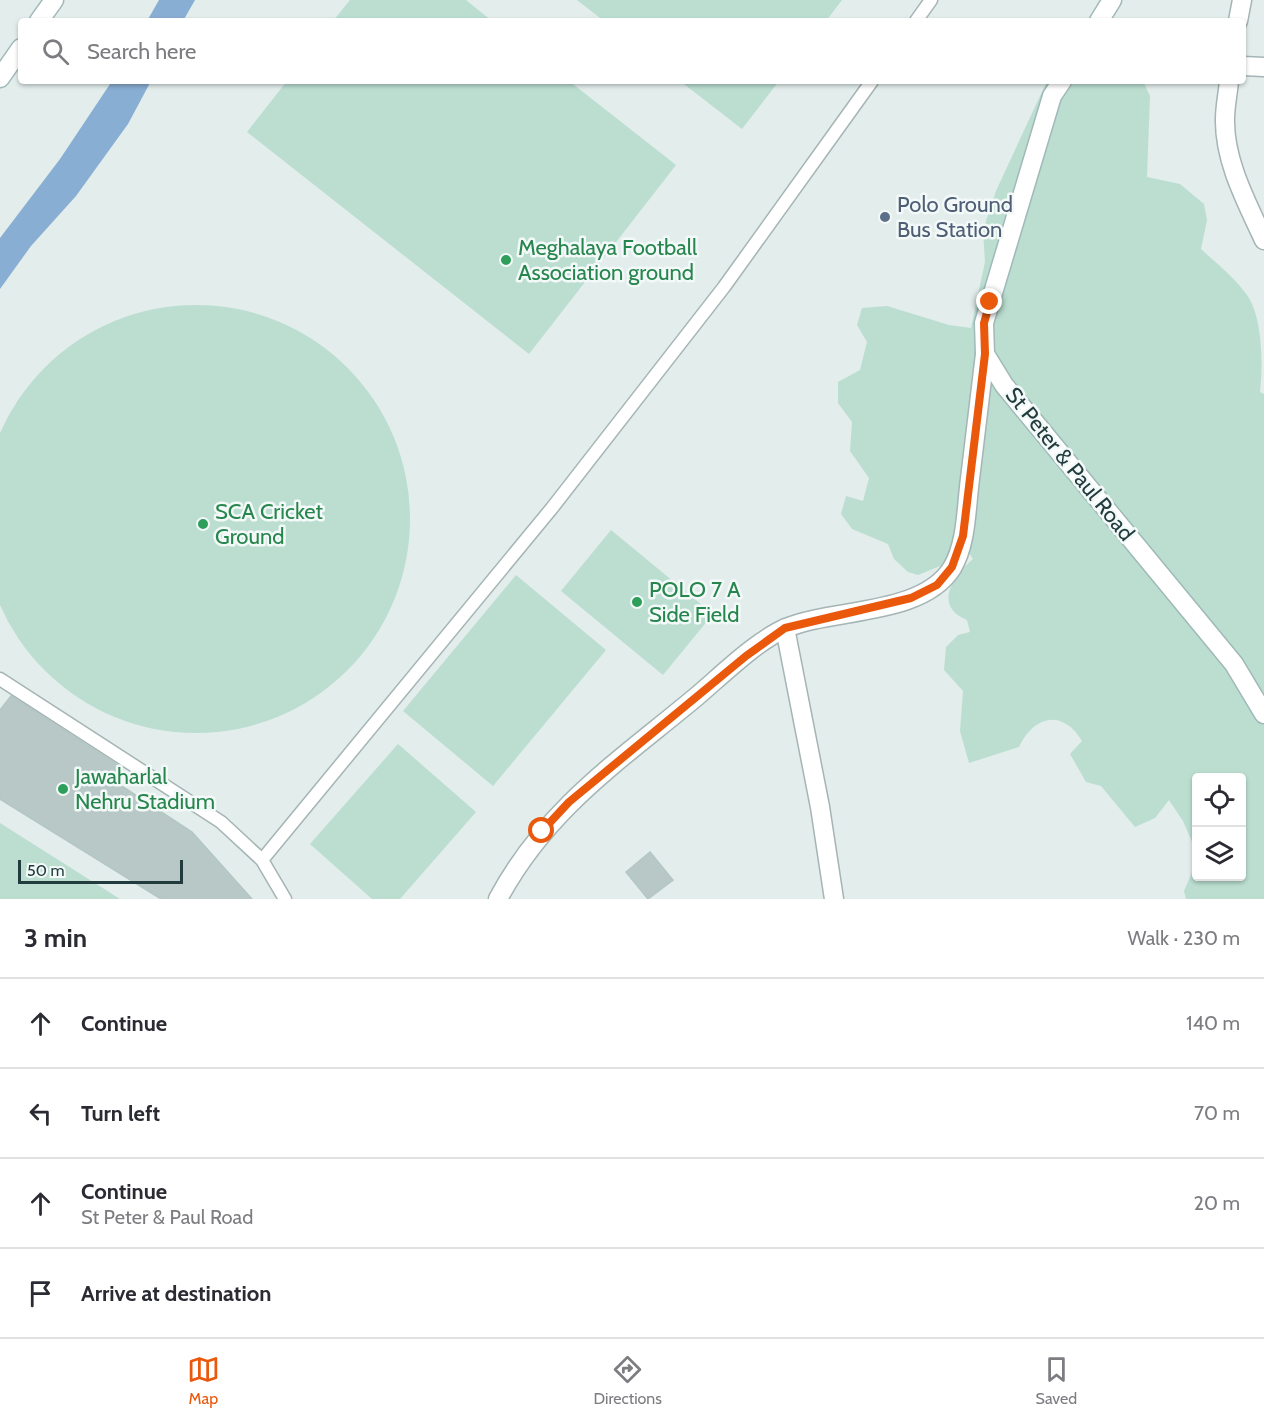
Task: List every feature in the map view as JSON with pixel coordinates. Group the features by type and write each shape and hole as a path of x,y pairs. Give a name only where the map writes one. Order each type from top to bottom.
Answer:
{"street":[{"path":"41,18 54,0"},
{"path":"1101,18 1112,0"},
{"path":"1239,18 1242,0"},
{"path":"0,78 18,52"},
{"path":"1246,66 1264,67"},
{"name":"St Peter & Paul Road","path":"1060,84 1052,96 999,267 984,323 985,354 1004,385 1234,664 1264,714"},
{"path":"1229,84 1225,120 1229,152 1233,169 1264,240"},
{"path":"498,899 516,866 542,831 569,802 746,656 785,628 911,598 937,585 952,567 963,536 985,354"},
{"path":"785,628 820,807 834,899"}],"lane":[{"path":"918,18 931,0"},
{"path":"262,860 552,508 724,287 870,84"},
{"path":"0,679 221,822 262,860 285,899"}],"green space":[{"path":"350,0 466,0 488,18 335,18"},
{"path":"577,0 842,0 828,18 600,18"},
{"name":"Meghalaya Football Association ground","path":"285,84 573,84 676,165 529,354 247,132"},
{"path":"684,84 777,84 742,129"},
{"path":"1046,84 1144,84 1150,96 1147,177 1180,184 1204,204 1207,220 1201,249 1242,289 1252,305 1259,329 1260,392 1264,394 1264,899 1186,899 1184,891 1192,872 1192,881 1246,881 1246,773 1192,773 1192,842 1183,821 1169,800 1155,818 1135,827 1101,786 1086,782 1070,754 1082,741 1066,724 1058,720 1049,720 1032,728 1019,747 969,763 960,731 963,691 944,670 946,647 958,635 970,632 967,620 956,614 950,607 949,599 950,590 959,573 973,559 967,550 950,562 918,575 908,572 894,559 888,544 852,529 841,514 846,496 863,501 869,478 850,451 852,422 838,403 838,382 860,370 867,342 857,325 862,308 887,306 949,325 971,328 985,262 983,230 996,191"},
{"name":"SCA Cricket Ground","path":"175,306 217,306 238,309 278,321 315,341 348,367 362,383 385,418 401,457 409,498 409,540 401,581 385,620 374,638 348,671 332,685 297,708 258,724 217,732 175,732 154,729 114,717 77,697 44,671 18,638 -1,603 -1,435 18,400 44,367 60,353 95,330 134,314"},
{"name":"POLO 7 A Side Field","path":"611,530 713,614 663,675 561,591"},
{"path":"516,575 606,650 493,786 403,711"},
{"path":"398,744 476,812 400,899 372,899 310,844"},
{"path":"0,823 120,899 0,899"}],"water":[{"path":"159,0 195,0 185,18 149,18"},
{"path":"110,84 149,84 128,124 76,196 31,246 0,289 0,238 60,159"}],"building":[{"name":"Jawaharlal Nehru Stadium","path":"11,696 119,766 111,779 192,832 252,899 161,899 0,799 0,710"},
{"path":"650,852 673,880 648,899 626,872"}],"place":[{"name":"Polo Ground Bus Station","path":"885,217"},
{"name":"Meghalaya Football Association ground","path":"506,260"},
{"name":"SCA Cricket Ground","path":"203,524"},
{"name":"POLO 7 A Side Field","path":"637,602"},
{"name":"Jawaharlal Nehru Stadium","path":"63,789"}],"route":[{"path":"542,831 569,802 746,656 785,628 911,598 937,585 952,567 963,536 985,354 984,323 990,302"}]}
